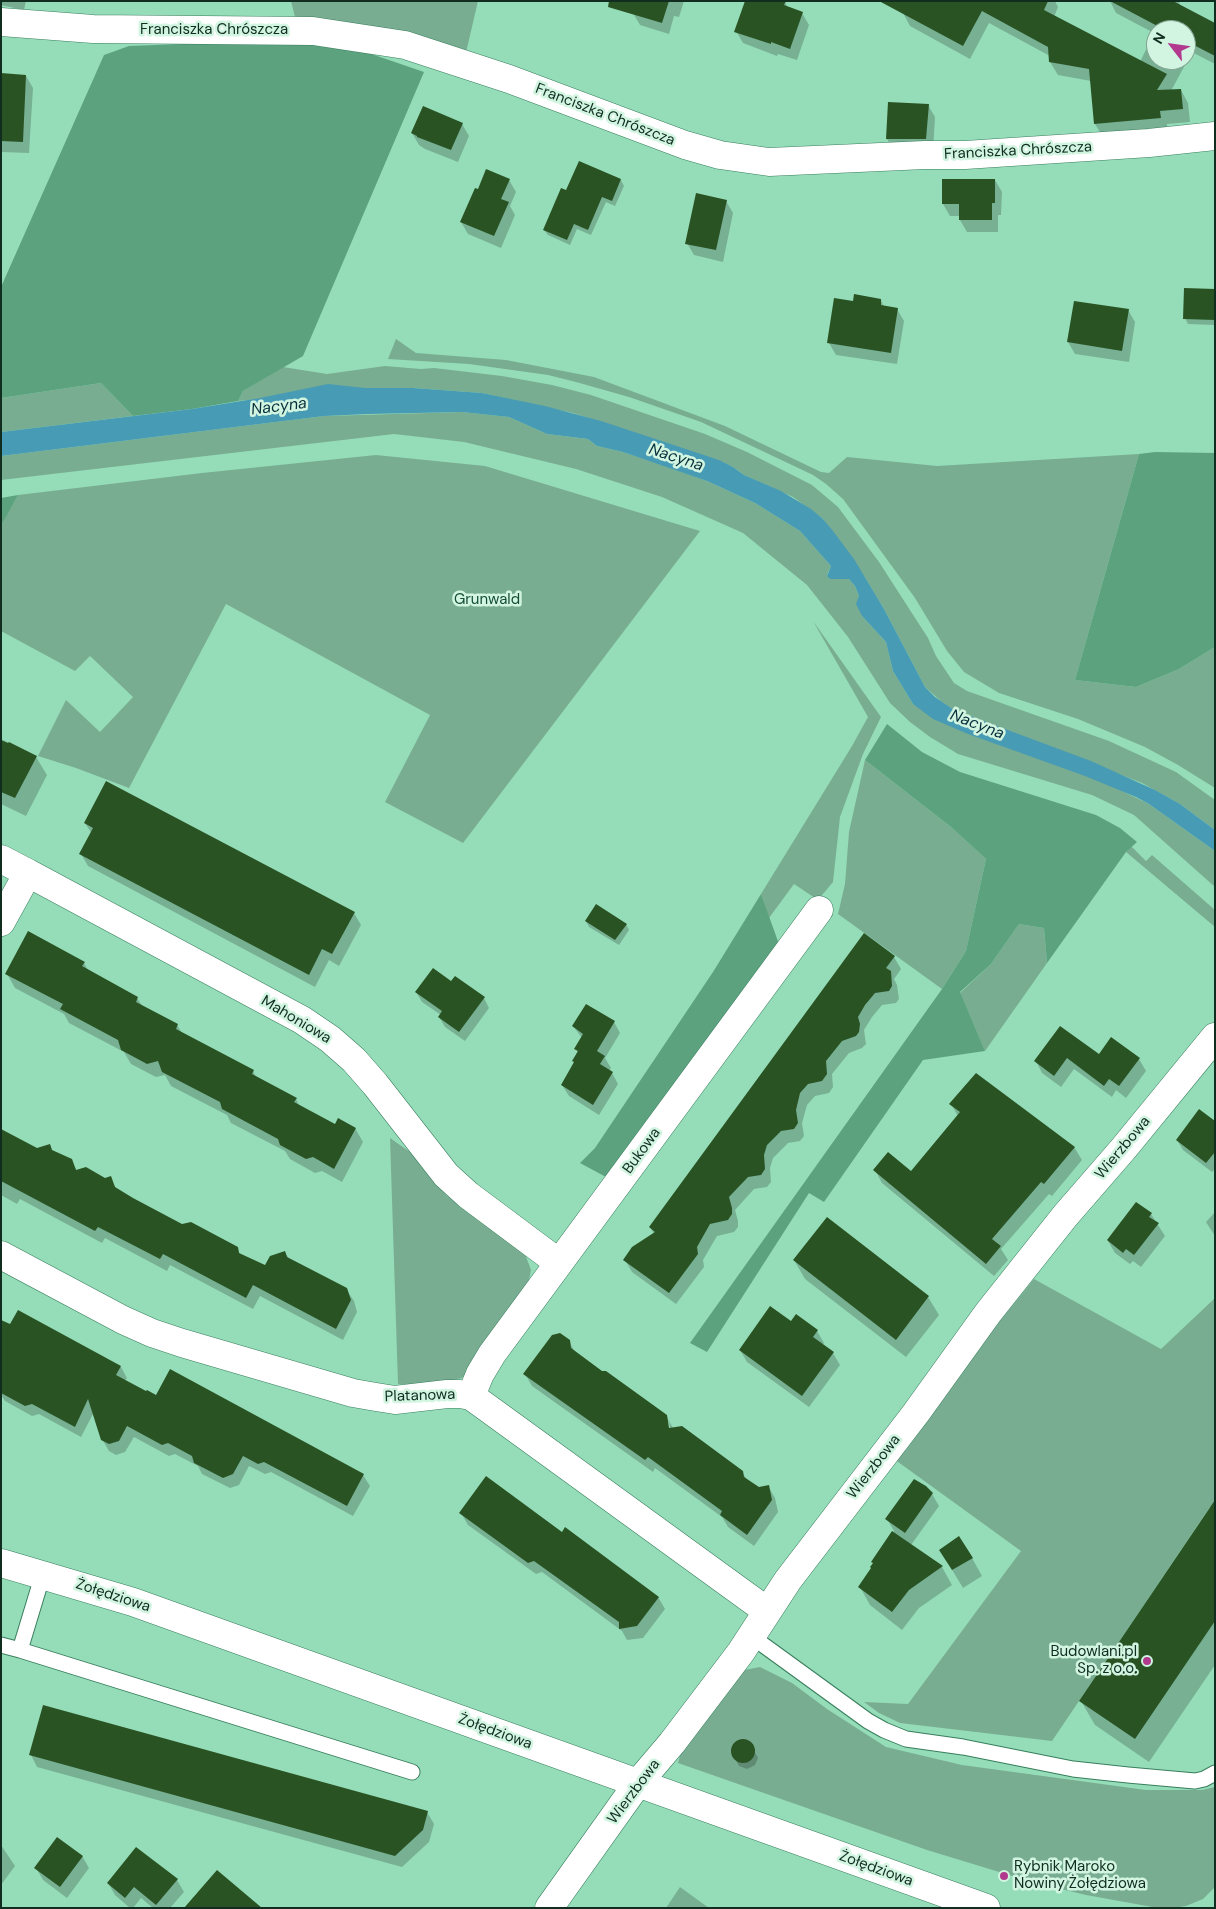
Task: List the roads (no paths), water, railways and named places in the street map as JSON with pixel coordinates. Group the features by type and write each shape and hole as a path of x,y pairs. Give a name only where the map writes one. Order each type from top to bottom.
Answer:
{"street":[{"name":"Franciszka Chrószcza","path":"1,22 93,29 159,31 313,31 405,45 508,79 685,145 735,158 769,162 925,155 974,155 1139,144 1215,136"},
{"name":"Mahoniowa","path":"1,858 302,1020 330,1039 354,1060 375,1084 446,1175 468,1195 559,1263"},
{"path":"1,922 28,873"},
{"name":"Bukowa","path":"471,1396 480,1374 492,1354 819,910"},
{"name":"Wierzbowa","path":"549,1908 638,1783 672,1743 741,1652 788,1580 916,1413 988,1313 1065,1216 1124,1148 1215,1037"},
{"name":"Platanowa","path":"1,1255 123,1320 182,1344 353,1393 395,1400 453,1394 471,1396 766,1611"},
{"name":"Żołędziowa","path":"1,1563 133,1602 986,1908"}],"lane":[{"path":"20,1650 43,1574"},
{"path":"751,1636 868,1721 906,1739 963,1747 1073,1769 1128,1776 1196,1780 1204,1779 1215,1773"},
{"path":"1,1645 412,1772"}],"water":[{"name":"Nacyna","path":"328,384 365,388 413,388 482,393 545,406 601,421 719,460 744,475 781,491 811,509 823,519 854,559 884,609 925,687 935,697 954,710 1091,761 1155,790 1180,804 1215,830 1215,851 1149,804 1136,797 933,719 913,704 893,671 886,642 862,616 856,604 859,596 855,586 849,579 830,579 827,576 831,566 800,531 755,503 707,481 623,452 597,446 588,439 547,434 509,417 462,412 368,414 324,416 1,456 1,432 192,409"}],"place":[{"name":"Budowlani.pl Sp. z o.o.","path":"1147,1661"},
{"name":"Rybnik Maroko Nowiny Żołędziowa","path":"1004,1876"}],"park label":[{"name":"Grunwald","path":"487,600"}]}
